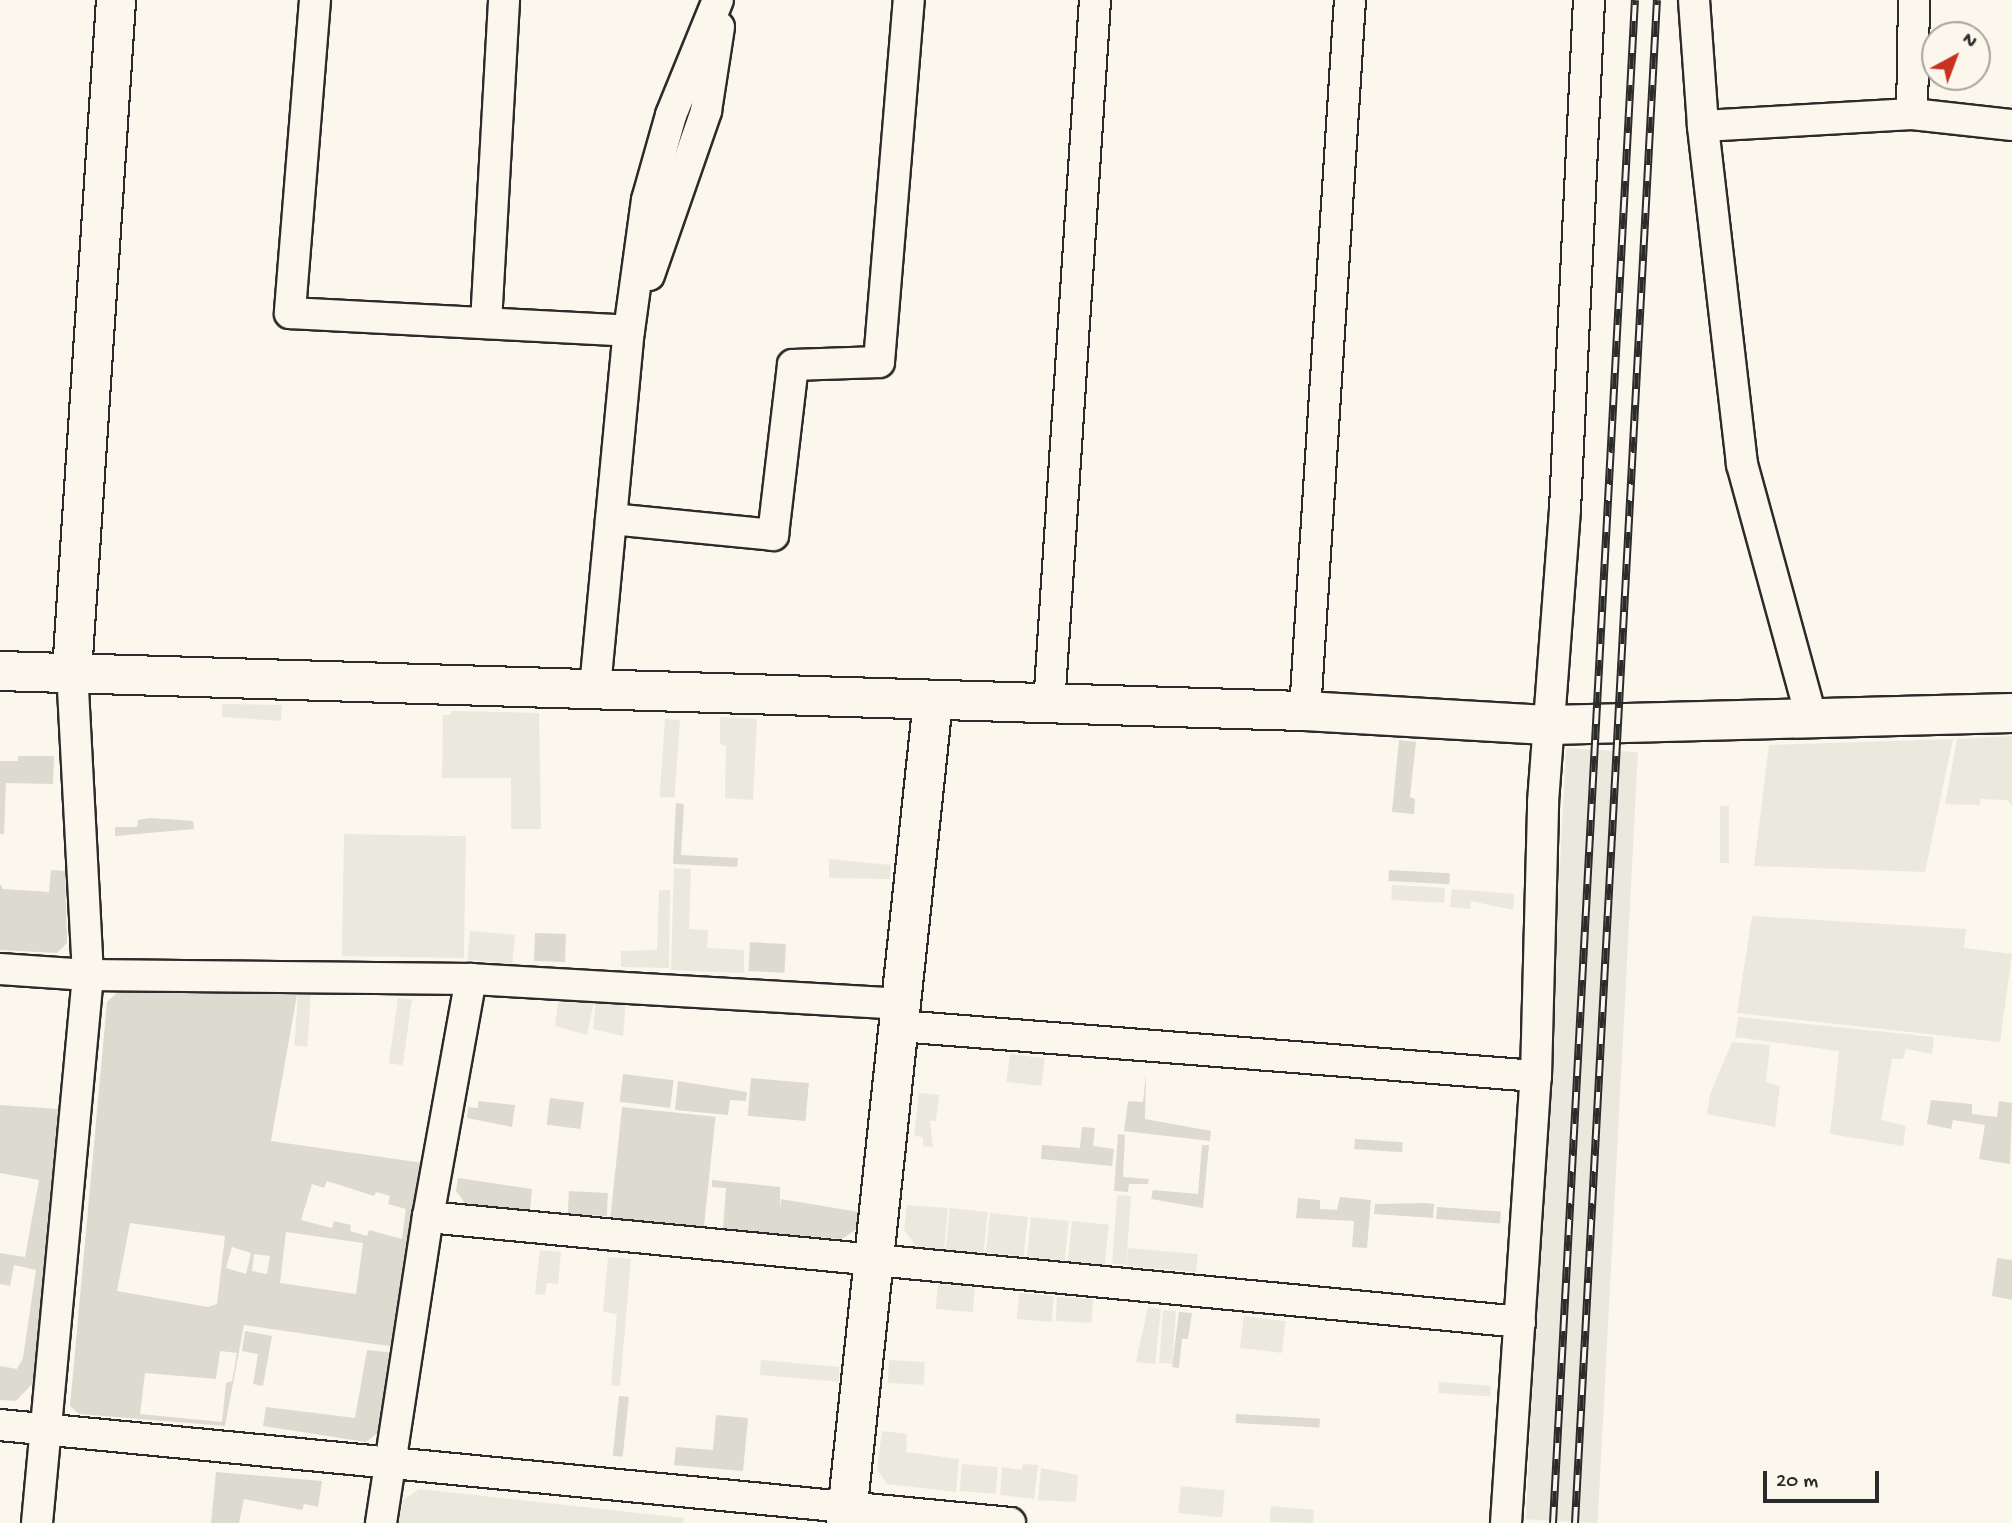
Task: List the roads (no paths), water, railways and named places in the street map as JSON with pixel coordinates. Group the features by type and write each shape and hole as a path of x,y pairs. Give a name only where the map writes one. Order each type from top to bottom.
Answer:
{"street":[{"path":"37,1523 88,975 72,672 116,0"},
{"path":"315,0 290,313 628,331"},
{"path":"486,323 504,0"},
{"path":"595,688 628,331 647,200 671,115 718,0"},
{"path":"628,331 706,111 724,0"},
{"path":"611,519 773,535 793,365 879,362 909,0"},
{"path":"1049,705 1095,0"},
{"path":"1305,711 1350,0"},
{"path":"1506,1523 1536,1076 1543,802 1551,725 1589,0"},
{"path":"1694,0 1703,127 1742,464 1812,720"},
{"path":"1912,114 1914,0"},
{"path":"1703,127 1912,114 2012,125"},
{"path":"0,671 1305,711 1551,725 2012,713"},
{"path":"847,1515 933,701"},
{"path":"0,969 88,975 471,979 900,1015 1536,1076"},
{"path":"382,1523 428,1217 471,979"},
{"path":"428,1217 1520,1322"},
{"path":"0,1425 391,1463 847,1515 1010,1523"}],"railway":[{"path":"1553,1523 1635,0"},
{"path":"1575,1523 1657,0"}]}
